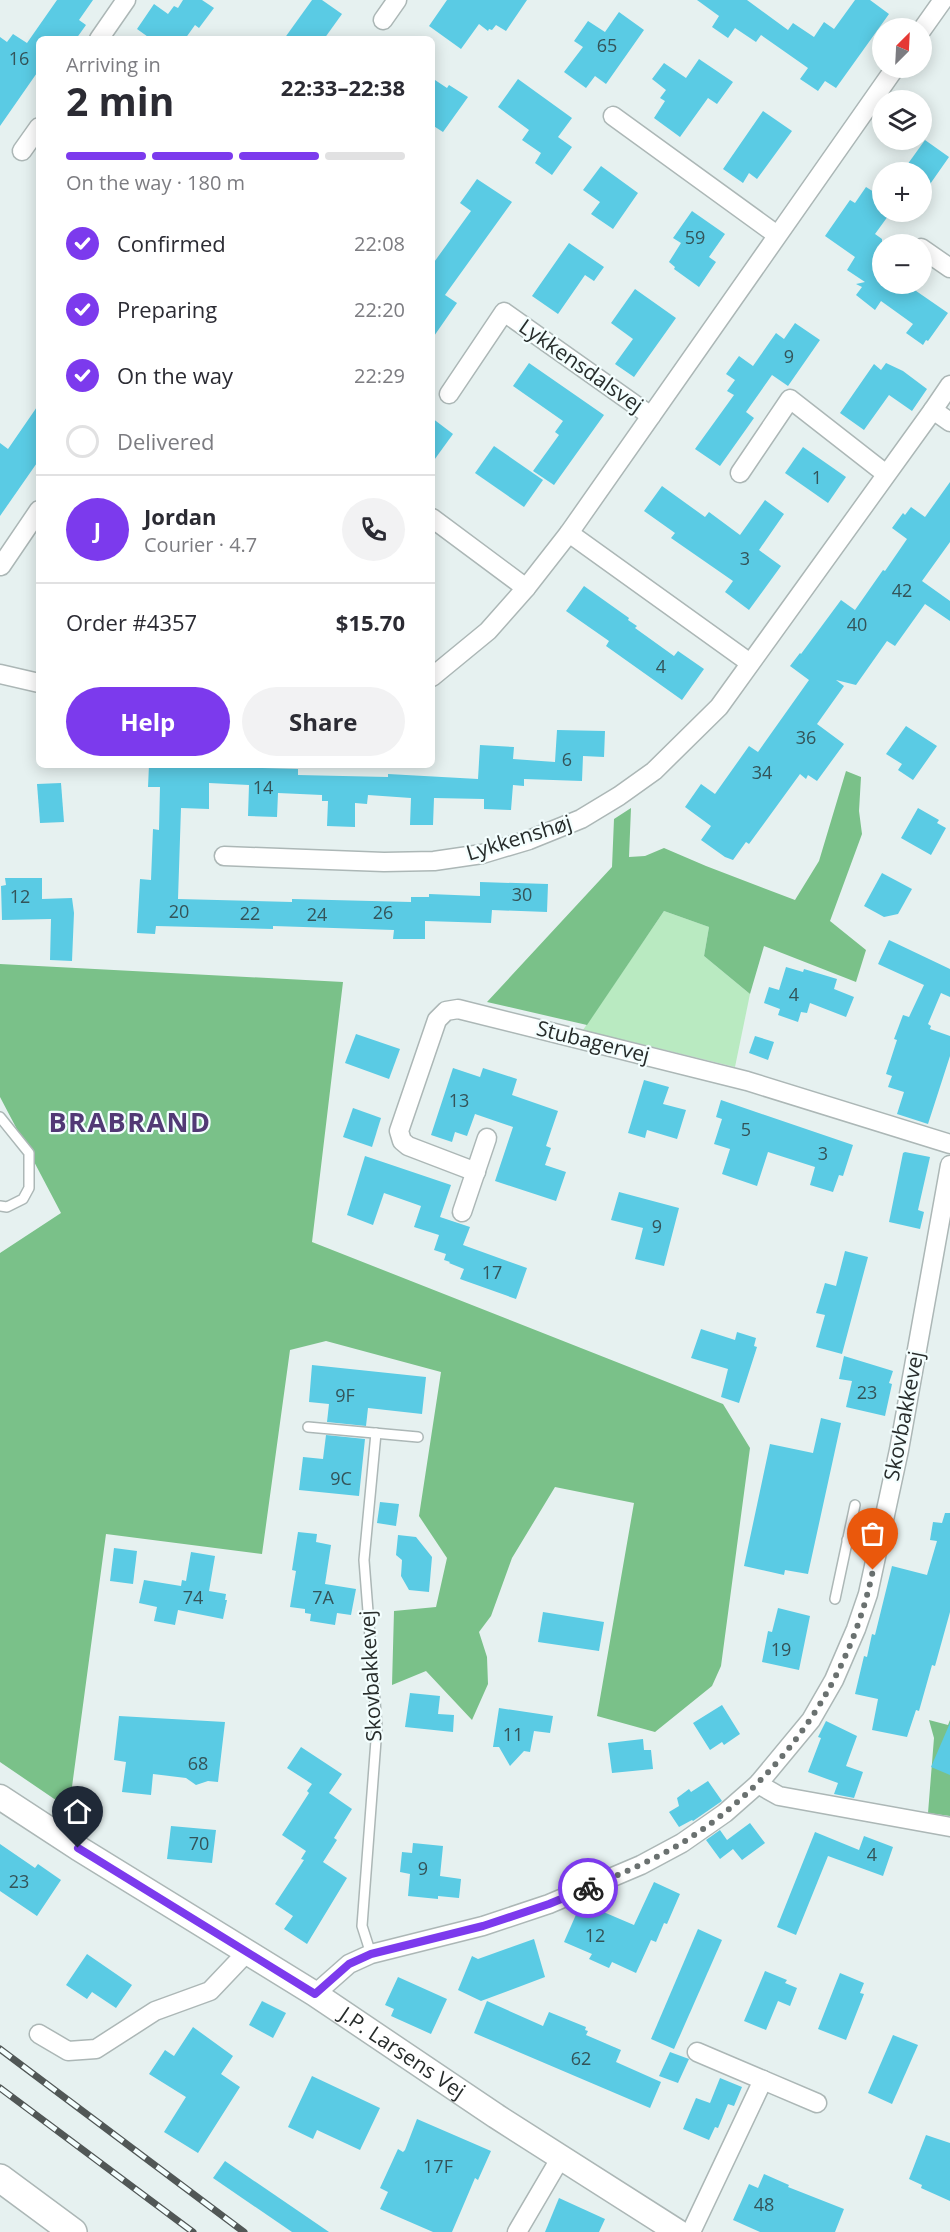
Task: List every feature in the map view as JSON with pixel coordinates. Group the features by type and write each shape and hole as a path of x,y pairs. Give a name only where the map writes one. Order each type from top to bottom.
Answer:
{"main road":[{"path":"0,2178 73,2232"}],"street":[{"path":"101,36 126,0"},
{"path":"383,20 397,0"},
{"path":"930,18 943,0"},
{"name":"Lykkensdalsvej","path":"435,675 488,631 526,588 569,533 888,78"},
{"path":"613,116 777,235"},
{"path":"22,151 36,131"},
{"path":"932,256 950,268"},
{"name":"Lykkensdalsvej","path":"449,394 504,312 651,416"},
{"name":"Lykkenshøj","path":"224,856 384,862 434,861 482,854 529,840 581,819 620,796 654,771 719,707 950,386"},
{"path":"740,473 790,399 886,474"},
{"path":"933,410 950,422"},
{"path":"1,566 36,514"},
{"path":"435,520 526,588"},
{"path":"569,533 750,663"},
{"path":"0,674 36,682"},
{"name":"Stubagervej","path":"476,1172 408,1146 402,1140 399,1131 437,1020 446,1011 458,1009 747,1081 950,1144"},
{"path":"462,1212 487,1138"},
{"name":"Skovbakkevej","path":"315,1994 349,1964 371,1954 483,1926 549,1904 641,1865 690,1837 725,1813 758,1785 811,1720 834,1680 868,1594 899,1449 950,1165"},
{"path":"758,1785 779,1796 950,1827"},
{"name":"J.P. Larsens Vej","path":"0,1797 78,1848 248,1951 496,2116 678,2232"},
{"path":"39,2034 68,2051 96,2049 155,2011 210,1991 248,1951"},
{"path":"697,2052 817,2103"},
{"path":"691,2232 763,2080"},
{"path":"517,2232 561,2157"}],"lane":[{"path":"0,1117 29,1153 29,1188 23,1199 7,1208 0,1206"},
{"path":"308,1427 418,1437"},
{"name":"Skovbakkevej","path":"371,1954 362,1926 377,1727 364,1560 376,1433"},
{"path":"835,1599 855,1505"},
{"path":"847,1540 878,1547"}],"green space":[{"path":"846,771 861,777 859,811 862,834 830,921 866,950 856,982 764,946 750,994 704,956 709,927 664,911 587,1025 487,1002 612,867 614,819 631,808 629,857 645,856 664,848 795,900 819,861"},
{"path":"664,911 709,927 704,956 750,994 735,1067 583,1030"},
{"path":"0,964 343,982 312,1242 723,1404 750,1448 721,1666 712,1686 655,1732 597,1716 634,1503 555,1487 512,1558 491,1616 479,1632 487,1657 488,1684 472,1720 426,1671 392,1685 394,1611 436,1607 447,1558 419,1516 441,1372 326,1341 290,1350 262,1554 106,1534 69,1809 0,1762 0,1253 61,1213 0,1097"},
{"path":"929,1720 948,1725 950,1720 950,1816 928,1813 934,1738"}],"building":[{"path":"57,0 93,0 79,20 86,25 78,36 36,36 36,74 0,126 0,37 7,42 13,34 27,43"},
{"path":"183,0 202,0 214,8 199,28 195,25 187,36 147,36 137,29 154,4 168,14 174,6 178,8"},
{"path":"312,0 322,0 342,14 326,36 286,36"},
{"path":"447,0 527,0 506,31 496,25 488,31 479,24 461,49 429,26"},
{"path":"697,0 747,0 788,30 793,23 814,37 824,22 834,29 855,0 870,0 889,14 886,18 872,18 872,38 836,88 825,81 818,91 800,79 808,68 761,35 756,42 735,28 728,38 712,27 719,16"},
{"path":"619,12 644,30 606,84 595,76 586,88 564,72 583,47 574,41 588,21 605,32"},
{"path":"699,59 733,82 717,104 708,98 680,137 654,118 665,101 660,98 666,90 652,79 664,63 686,78"},
{"path":"518,79 572,118 558,137 572,147 552,175 535,163 541,153 522,140 529,130 498,107"},
{"path":"435,80 447,88 449,85 468,97 443,132 435,127"},
{"path":"763,111 792,131 757,179 749,173 743,183 723,169"},
{"path":"932,145 949,157 932,181 932,162 909,162 918,150 932,150"},
{"path":"601,166 638,193 613,229 591,214 600,202 583,190"},
{"path":"477,179 512,202 445,295 457,303 435,335 435,261 471,211 460,203"},
{"path":"866,187 872,191 872,222 884,222 875,234 872,234 872,294 920,294 948,313 923,345 906,333 913,324 881,301 875,310 856,295 862,287 856,284 865,282 847,270 855,257 825,236 850,200 855,203"},
{"path":"692,211 725,234 709,257 716,262 699,287 674,269 675,267 669,262 681,243 673,238"},
{"path":"569,243 604,267 594,281 585,275 558,314 532,296"},
{"path":"635,289 676,318 634,377 615,364 633,339 611,323"},
{"path":"795,323 820,340 788,386 772,375 746,412 754,418 720,466 695,449 734,395 727,391 735,380 726,374 739,356 753,366 776,333 784,339"},
{"path":"529,363 604,415 554,485 533,471 559,435 555,432 563,421 513,386"},
{"path":"886,363 903,371 927,389 912,411 889,395 864,430 840,413 874,364 881,370"},
{"path":"36,408 36,464 0,516 0,443 8,449"},
{"path":"435,420 453,434 435,459"},
{"path":"494,446 543,480 524,507 475,473"},
{"path":"803,447 846,477 828,503 785,473"},
{"path":"950,482 950,542 922,581 950,601 950,621 925,604 895,646 887,641 856,685 836,680 844,686 817,724 844,744 817,781 808,775 806,779 800,774 749,844 746,842 733,860 725,857 701,840 711,826 685,807 701,784 715,794 749,746 758,752 809,680 790,666 841,600 855,610 883,570 885,571 907,539 892,528 903,513 905,515 911,507 925,517"},
{"path":"662,486 705,517 709,512 740,535 765,500 784,514 759,550 781,566 749,610 725,592 733,581 671,538 675,533 644,511"},
{"path":"584,586 629,618 628,620 637,626 635,628 674,656 678,651 704,669 682,700 606,646 609,641 566,611"},
{"path":"906,726 937,746 913,780 898,770 902,764 886,754"},
{"path":"557,730 605,731 604,757 583,756 582,781 524,779 524,786 513,785 511,810 484,809 484,799 434,798 433,825 410,825 411,798 368,795 367,804 355,803 355,827 327,826 328,801 322,801 322,795 278,793 277,817 248,816 249,785 209,783 209,809 181,808 178,899 411,902 411,897 429,897 429,894 480,896 480,882 548,884 547,912 492,910 491,923 425,921 425,939 393,939 394,930 273,926 273,929 156,926 155,934 137,933 140,879 151,880 153,829 159,830 160,787 148,787 149,768 298,769 298,775 388,777 388,774 478,779 480,745 514,747 513,759 555,762"},
{"path":"61,783 64,822 40,823 37,784"},
{"path":"918,808 939,820 937,823 946,828 931,855 901,838"},
{"path":"882,873 912,889 898,914 884,917 864,906"},
{"path":"5,878 42,878 42,899 72,898 74,913 72,961 50,960 51,919 2,920 1,886 6,885"},
{"path":"889,940 950,969 950,997 941,993 928,1024 931,1026 930,1029 950,1036 950,1056 928,1124 897,1114 904,1092 888,1087 892,1076 886,1074 897,1040 894,1039 903,1015 909,1017 924,985 878,964"},
{"path":"786,967 803,972 804,969 837,979 834,989 854,997 846,1017 810,1003 807,1013 801,1012 798,1022 778,1015 780,1009 764,1003 769,987 779,990"},
{"path":"356,1034 400,1049 389,1079 345,1063"},
{"path":"755,1036 774,1042 768,1060 749,1053"},
{"path":"453,1068 480,1077 483,1068 517,1079 512,1095 558,1111 546,1146 551,1148 545,1165 566,1172 556,1201 495,1181 513,1127 475,1114 467,1136 455,1132 452,1142 431,1135"},
{"path":"644,1080 669,1087 663,1104 686,1110 677,1139 647,1130 645,1138 628,1133"},
{"path":"721,1100 853,1145 843,1176 839,1175 833,1192 810,1185 815,1167 768,1152 757,1186 722,1174 730,1149 714,1144 722,1119 716,1117"},
{"path":"353,1108 381,1118 372,1147 343,1137"},
{"path":"905,1152 930,1157 918,1210 924,1212 920,1229 889,1222"},
{"path":"365,1156 451,1185 440,1217 470,1227 463,1245 527,1268 516,1299 460,1279 464,1269 444,1260 446,1254 434,1250 439,1235 414,1227 421,1206 384,1193 373,1225 347,1215"},
{"path":"619,1192 679,1208 664,1266 635,1259 643,1228 611,1220"},
{"path":"845,1251 868,1257 842,1354 816,1347 825,1315 816,1313 825,1283 836,1286"},
{"path":"701,1329 735,1340 737,1332 756,1338 754,1346 757,1347 739,1403 721,1397 728,1369 691,1358"},
{"path":"844,1356 893,1371 889,1383 892,1384 885,1416 846,1407 852,1381 839,1379"},
{"path":"312,1365 426,1377 422,1414 368,1408 366,1426 327,1422 329,1404 309,1402"},
{"path":"821,1418 841,1423 808,1574 785,1570 784,1575 744,1566 770,1444 813,1453"},
{"path":"326,1435 365,1439 359,1496 299,1490 303,1457 323,1459"},
{"path":"380,1502 399,1504 396,1526 377,1523"},
{"path":"945,1513 950,1513 950,1612 935,1666 932,1665 919,1711 916,1710 907,1737 872,1730 878,1699 855,1694 864,1656 867,1657 872,1634 875,1635 892,1566 927,1575 937,1541 930,1540 933,1522 942,1523"},
{"path":"298,1532 317,1534 316,1542 331,1545 325,1584 356,1589 351,1615 337,1613 335,1625 310,1621 311,1614 305,1613 305,1609 290,1607 296,1571 292,1570"},
{"path":"398,1535 416,1537 432,1557 429,1592 409,1590 401,1576 402,1560 396,1555"},
{"path":"114,1548 137,1551 133,1584 110,1581"},
{"path":"191,1552 215,1556 209,1591 226,1594 223,1619 178,1610 175,1625 154,1621 157,1607 139,1603 144,1580 181,1586 182,1580 186,1581"},
{"path":"778,1608 810,1616 799,1670 762,1662 768,1631 772,1632"},
{"path":"543,1612 604,1622 599,1651 538,1642"},
{"path":"410,1693 440,1696 438,1714 454,1715 453,1732 405,1727"},
{"path":"722,1705 740,1734 724,1745 722,1742 710,1750 693,1723"},
{"path":"499,1708 553,1716 550,1733 534,1731 530,1752 524,1751 510,1766 499,1747 493,1747"},
{"path":"119,1716 225,1722 218,1782 208,1781 196,1785 186,1778 153,1774 151,1795 122,1792 126,1762 114,1760"},
{"path":"826,1721 857,1736 846,1766 863,1772 854,1798 834,1794 838,1783 808,1772 821,1738 818,1737"},
{"path":"950,1723 950,1775 931,1767"},
{"path":"643,1739 644,1750 651,1750 653,1769 612,1773 608,1743"},
{"path":"301,1747 342,1774 329,1793 352,1809 334,1838 337,1840 323,1862 347,1878 307,1944 284,1929 293,1916 275,1904 304,1860 301,1859 306,1851 282,1835 309,1793 307,1791 312,1784 287,1768"},
{"path":"708,1781 722,1801 693,1821 679,1827 669,1812 679,1806 677,1798 689,1789 691,1792"},
{"path":"750,1823 765,1843 742,1860 733,1849 720,1859 706,1840 720,1830 727,1840"},
{"path":"171,1826 216,1830 212,1863 167,1859"},
{"path":"815,1832 859,1850 864,1836 893,1847 883,1876 828,1856 796,1935 777,1927"},
{"path":"413,1843 443,1846 440,1876 461,1879 459,1898 438,1896 438,1899 408,1896 410,1874 400,1872 402,1852 412,1853"},
{"path":"0,1844 35,1868 38,1864 61,1880 37,1916 0,1891"},
{"path":"654,1882 680,1894 667,1924 664,1923 656,1942 651,1940 636,1973 612,1962 609,1968 589,1959 592,1954 564,1942 578,1910 584,1913 587,1907 634,1925"},
{"path":"698,1929 722,1940 674,2049 651,2039"},
{"path":"534,1939 545,1977 481,2001 458,1990 472,1956 478,1959"},
{"path":"87,1954 132,1985 116,2008 92,1992 87,1999 66,1985"},
{"path":"765,1971 787,1980 785,1983 797,1988 790,2006 778,2001 766,2030 744,2021"},
{"path":"840,1973 864,1983 860,1993 864,1994 846,2040 818,2029"},
{"path":"398,1977 447,1999 431,2034 391,2016 394,2009 385,2005"},
{"path":"262,2001 286,2013 273,2038 249,2025"},
{"path":"487,2001 543,2026 549,2012 586,2027 585,2030 588,2031 586,2035 621,2050 616,2062 661,2082 650,2108 474,2033"},
{"path":"193,2027 233,2056 221,2074 240,2087 198,2153 164,2132 186,2097 149,2074 165,2050 174,2056"},
{"path":"893,2035 918,2045 892,2104 868,2093"},
{"path":"670,2052 689,2059 678,2083 659,2076"},
{"path":"312,2076 380,2108 360,2150 317,2130 313,2139 288,2127"},
{"path":"720,2078 742,2087 734,2106 728,2104 718,2128 715,2127 709,2140 683,2129 696,2098 710,2103"},
{"path":"417,2119 491,2151 478,2180 475,2178 452,2232 433,2232 380,2209 388,2192 380,2188 398,2149 403,2152 405,2150"},
{"path":"926,2135 950,2143 950,2201 921,2188 922,2185 909,2179"},
{"path":"225,2161 329,2232 292,2232 213,2178"},
{"path":"764,2174 789,2185 788,2187 844,2209 835,2232 760,2232 733,2220 749,2184 758,2188"},
{"path":"559,2198 605,2219 599,2232 545,2232"}],"railway":[{"path":"0,2049 244,2232"},
{"path":"0,2088 193,2232"}],"way so far":[{"path":"588,1888 641,1865 682,1843 725,1813 758,1785 811,1720 834,1680 856,1629 868,1594 873,1570"}],"district":[{"name":"BRABRAND","path":"130,1123"}],"route":[{"path":"78,1848 315,1994 349,1964 371,1954 483,1926 588,1888"}]}
